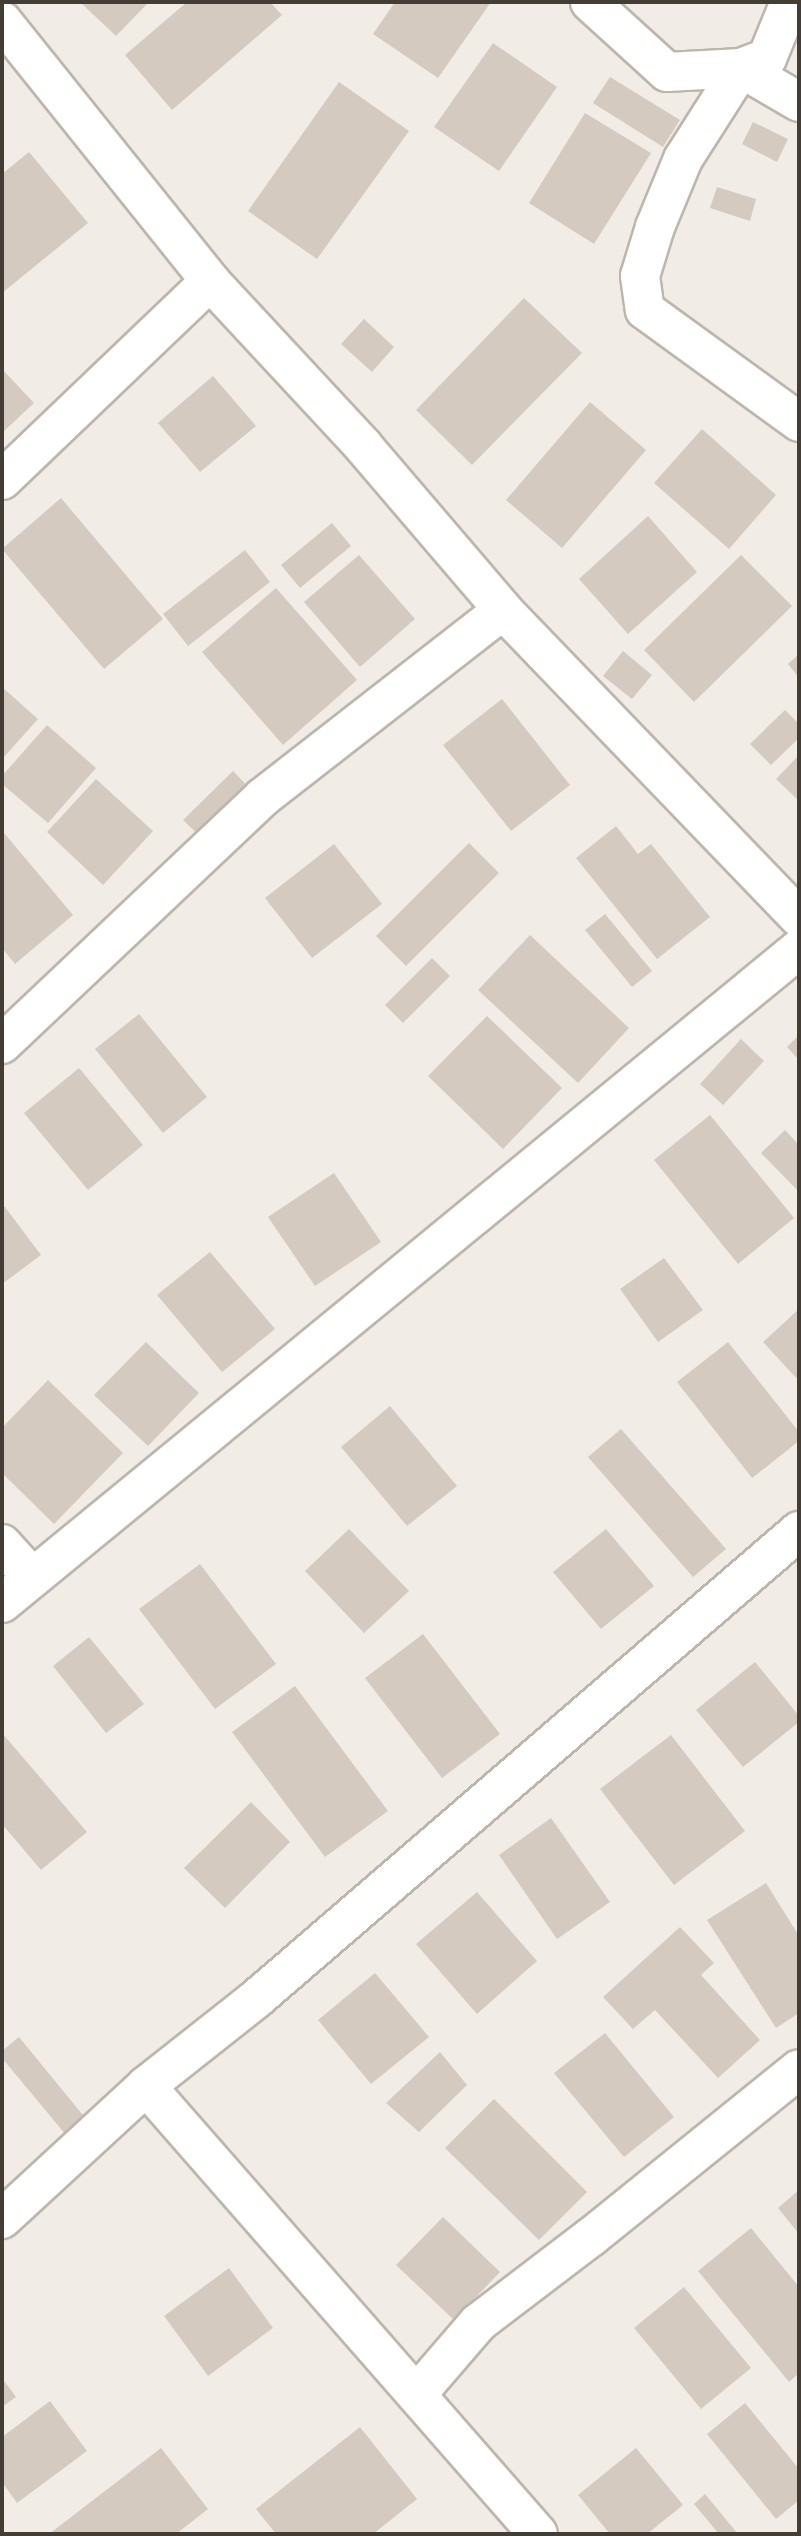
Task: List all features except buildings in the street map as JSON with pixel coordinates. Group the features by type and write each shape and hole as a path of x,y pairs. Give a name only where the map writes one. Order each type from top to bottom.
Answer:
{"street":[{"path":"590,2 667,72 741,68 767,58 790,2"},
{"path":"2,21 210,281 364,447 503,610 799,918"},
{"path":"741,68 799,102"},
{"path":"741,68 683,159 655,227 640,276 645,310 799,422"},
{"path":"2,480 210,281"},
{"path":"2,1044 263,797 503,610"},
{"path":"2,1603 31,1576 799,949"},
{"path":"2,2220 146,2086 256,1999 799,1531"},
{"path":"2,1544 31,1576"},
{"path":"417,2394 478,2323 592,2237 799,2069"},
{"path":"146,2086 538,2534"}]}
